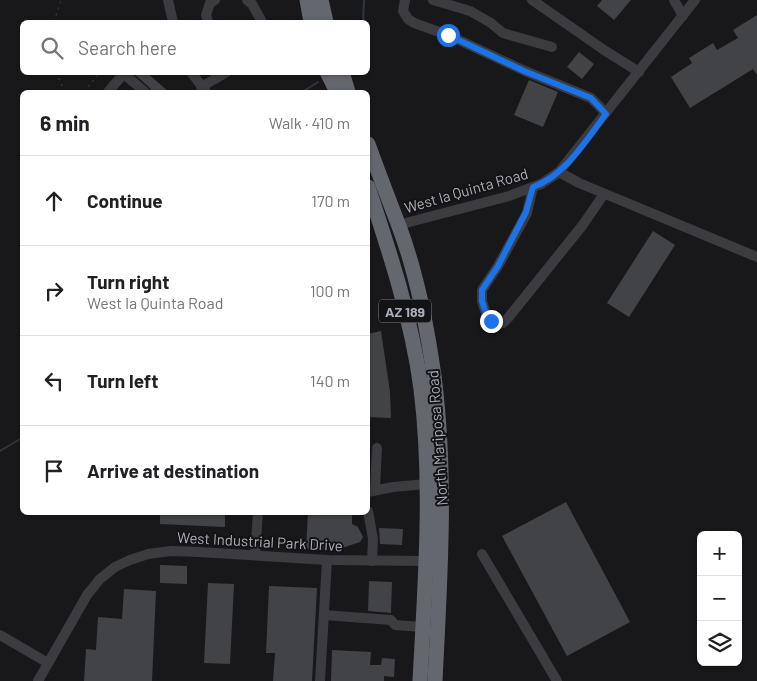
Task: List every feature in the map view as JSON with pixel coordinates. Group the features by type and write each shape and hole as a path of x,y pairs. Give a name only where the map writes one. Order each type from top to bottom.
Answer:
{"highway":[{"path":"307,0 311,20"},
{"path":"321,0 326,20"},
{"path":"328,75 335,90"},
{"path":"343,75 347,90"},
{"name":"North Mariposa Road","path":"370,149 398,225 415,280 434,374 433,437 427,484 420,681"},
{"path":"370,172 386,215 391,223 398,225"},
{"name":"North Mariposa Road","path":"370,193 406,312 433,437 443,524 435,681"},
{"path":"433,437 433,545 430,558 425,561 430,564 433,578 435,681"}],"street":[{"path":"168,0 173,20"},
{"path":"207,20 206,15 210,3 216,0"},
{"path":"247,0 252,4 261,20"},
{"path":"405,0 404,11 408,19 448,35 524,71 591,98 606,114"},
{"path":"433,0 470,11 491,23 503,33 552,47"},
{"path":"532,0 639,72"},
{"path":"674,0 683,16"},
{"name":"West la Quinta Road","path":"398,225 509,196 541,184 559,172 695,0"},
{"path":"114,90 123,75"},
{"path":"126,75 143,90"},
{"path":"192,75 203,90 223,75"},
{"path":"559,172 579,184 757,257"},
{"path":"533,187 526,212 498,266 482,290 482,301 487,317 496,324 503,323 508,318 582,226 604,194"},
{"path":"377,448 371,491 427,484"},
{"path":"255,555 258,515"},
{"path":"369,515 372,532 372,561"},
{"name":"West Industrial Park Drive","path":"38,681 87,594 100,579 115,567 148,554 171,551 327,560 425,561"},
{"path":"482,554 557,681"},
{"path":"320,681 327,560"},
{"path":"324,615 391,620 395,625 423,627"},
{"path":"0,635 48,663"}],"path":[{"path":"55,20 61,0"},
{"path":"57,75 64,90"},
{"path":"86,90 98,75"}],"building":[{"path":"602,0 631,0 614,20 597,6"},
{"path":"757,15 757,75 753,69 690,108 671,77 692,63 689,58 713,43 717,50 738,38 733,30"},
{"path":"579,52 594,64 582,79 567,67"},
{"path":"135,75 149,75 167,90 151,90"},
{"path":"529,80 558,92 543,127 514,115"},
{"path":"653,231 675,245 629,317 607,303"},
{"path":"381,331 390,392 391,418 370,417 370,334"},
{"path":"566,502 630,622 567,656 502,536"},
{"path":"160,515 225,515 225,527 160,524"},
{"path":"308,515 352,515 352,524 358,527 363,537 360,542 336,550 306,549"},
{"path":"379,528 403,529 402,545 380,544"},
{"path":"160,565 187,566 187,584 160,583"},
{"path":"369,581 392,582 391,613 368,611"},
{"path":"208,583 234,584 230,664 204,663"},
{"path":"269,586 317,588 312,681 273,681 275,653 266,653"},
{"path":"124,589 156,591 152,681 84,681 86,649 96,650 98,617 122,619"},
{"path":"332,650 371,652 370,665 381,665 382,658 395,659 394,677 384,676 384,681 331,681"}],"waterway":[{"path":"363,20 364,0"},
{"path":"305,90 318,82"},
{"path":"0,451 20,439"}],"route":[{"path":"448,35 524,71 591,98 606,114 559,172 533,187 526,212 498,266 482,290 482,301 487,317 491,321"}]}
